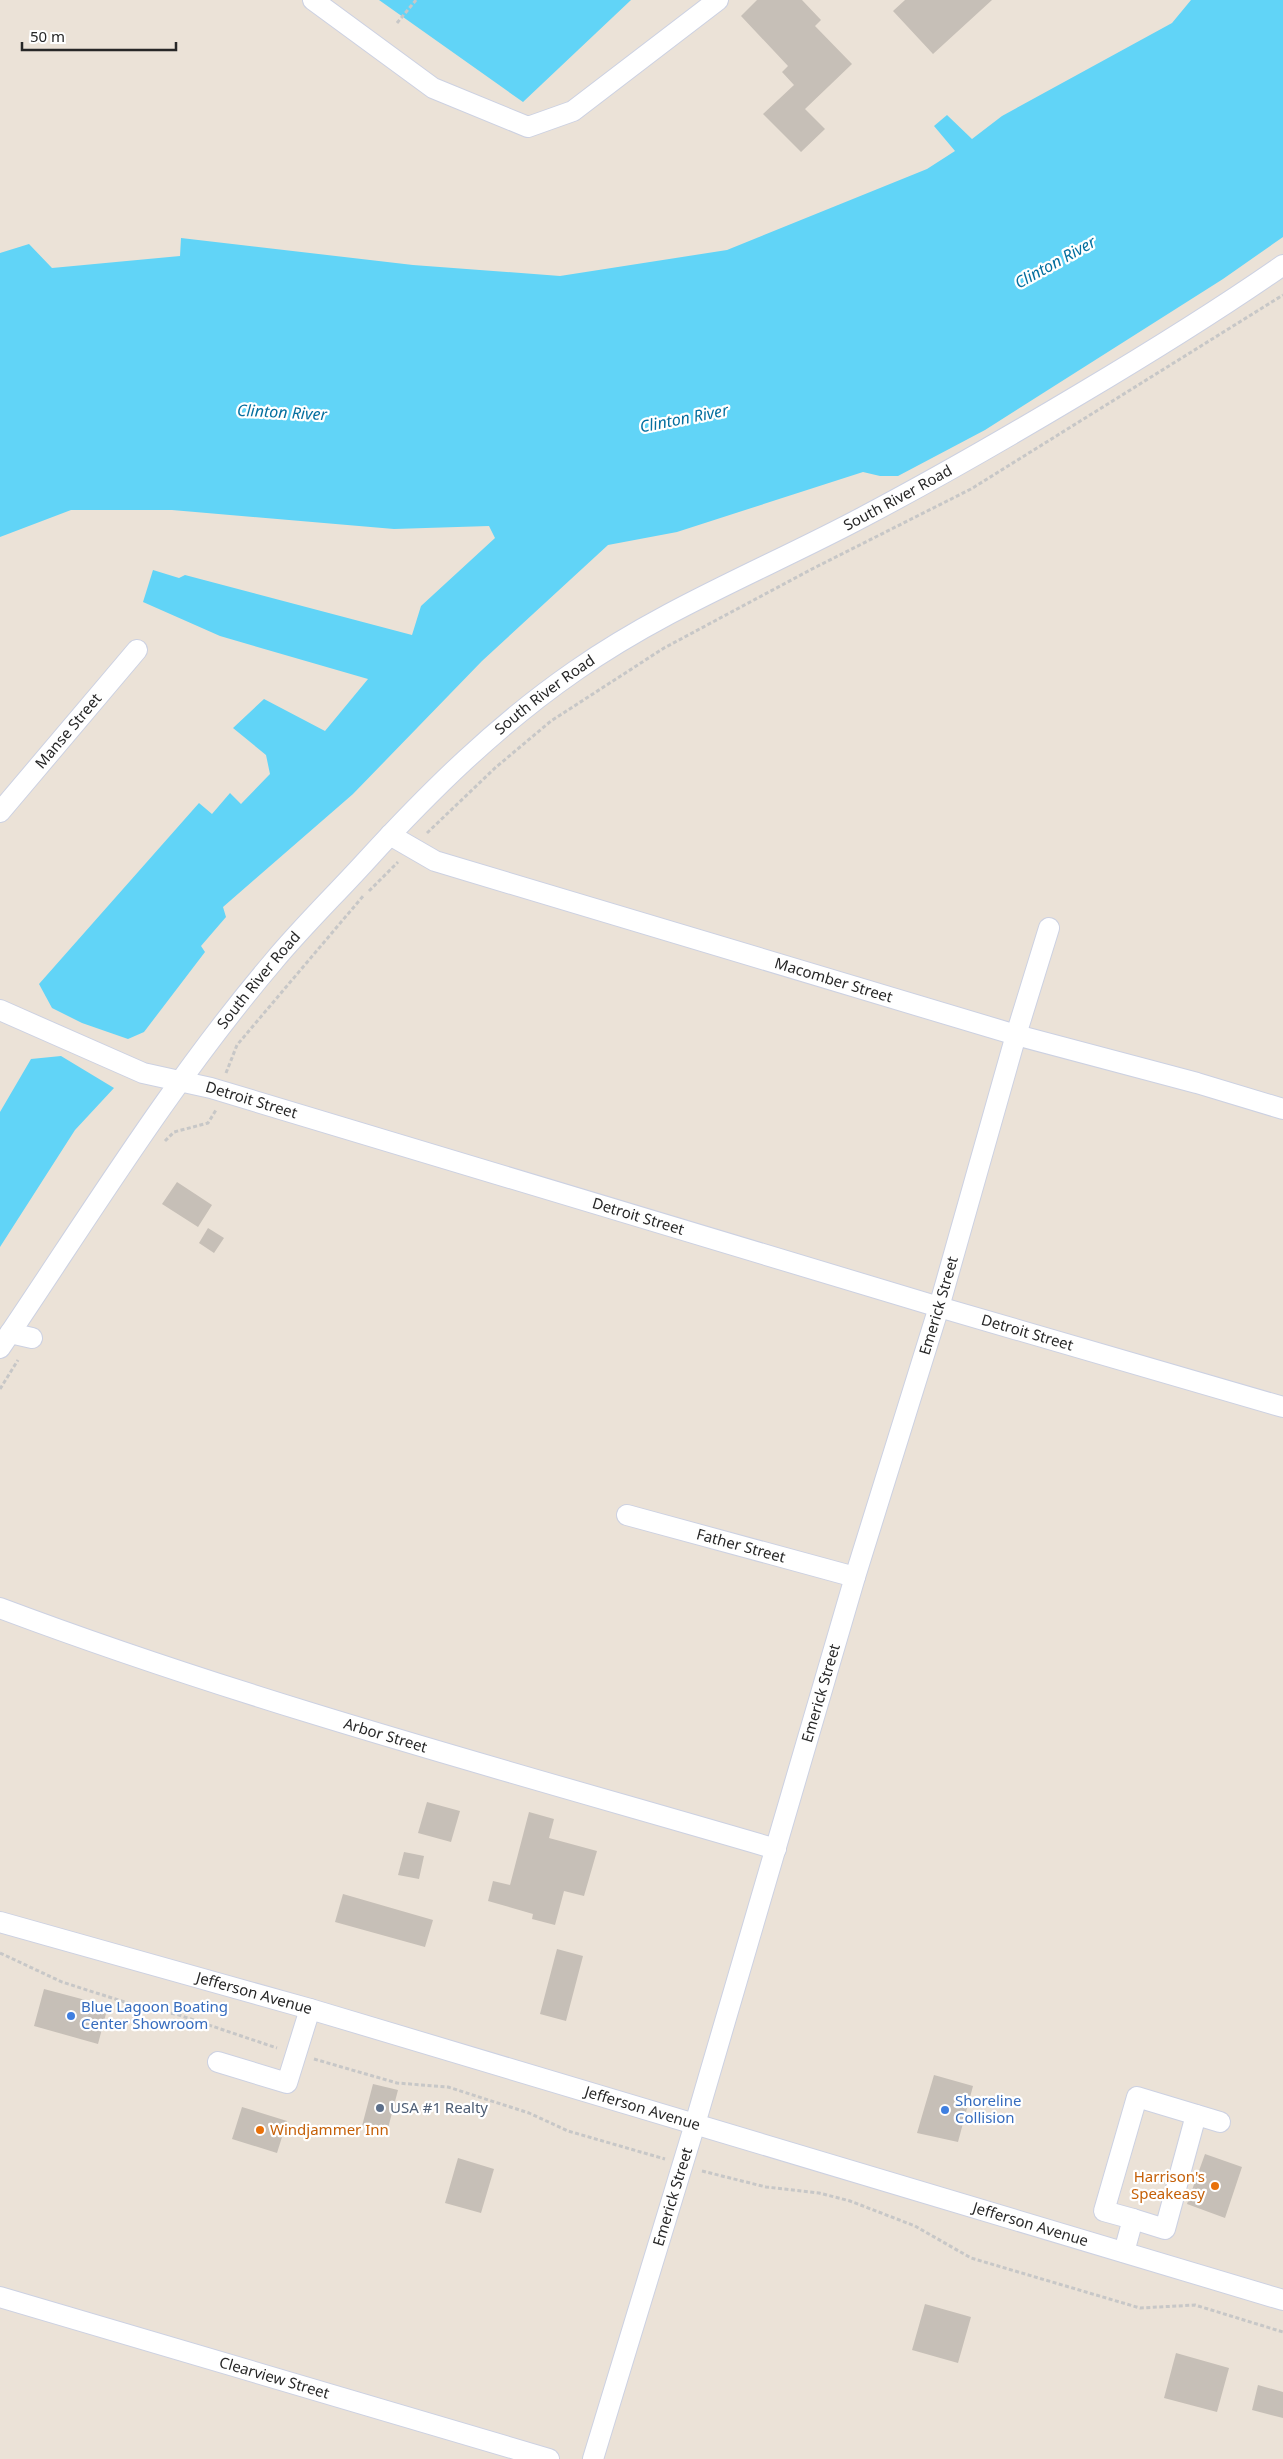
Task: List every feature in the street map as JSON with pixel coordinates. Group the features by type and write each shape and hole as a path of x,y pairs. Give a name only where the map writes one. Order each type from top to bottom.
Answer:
{"street":[{"path":"313,0 433,88 528,127 573,111 718,0"},
{"name":"South River Road","path":"5,1341 180,1081 273,962 429,793 518,714 575,671 639,629 719,587 860,518 985,451 1131,364 1242,294 1283,265"},
{"name":"Manse Street","path":"0,812 137,650"},
{"name":"Macomber Street","path":"390,835 435,861 1016,1035 1197,1083 1283,1109"},
{"name":"Emerick Street","path":"593,2459 695,2124 855,1577 939,1307 1016,1035 1050,928"},
{"name":"Detroit Street","path":"0,1010 142,1073 222,1091 939,1307 1283,1407"},
{"path":"5,1341 32,1338"},
{"name":"Father Street","path":"627,1515 855,1577"},
{"name":"Arbor Street","path":"0,1608 140,1660 410,1742 776,1849"},
{"name":"Jefferson Avenue","path":"0,1922 310,2010 1283,2300"},
{"path":"218,2062 287,2084 310,2010"},
{"path":"1196,2115 1165,2229 1104,2210 1137,2097 1220,2122"},
{"path":"1124,2252 1133,2219"},
{"name":"Clearview Street","path":"0,2297 549,2459"}],"path":[{"path":"397,23 416,0"},
{"path":"164,1142 174,1132 208,1123 215,1113 230,1060 237,1045 365,894 495,768 551,722 664,648 812,569 971,489 1283,296"},
{"path":"0,1389 32,1338"},
{"path":"0,1953 62,1982 134,2005 179,2015 397,2083 448,2087 529,2113 568,2130 639,2150 671,2162"},
{"path":"701,2171 766,2187 819,2193 850,2201 915,2226 971,2258 1132,2305 1149,2308 1195,2305 1283,2332"}],"water":[{"path":"379,0 631,0 523,102"},
{"name":"Clinton River","path":"1191,0 1283,0 1283,237 1223,279 985,430 898,476 880,476 863,472 677,532 608,545 482,661 353,794 223,907 226,917 201,946 205,952 144,1032 128,1039 82,1023 52,1008 39,984 199,803 212,814 230,793 241,804 270,774 266,755 233,728 264,699 325,731 368,679 220,636 143,602 153,570 179,578 185,575 412,635 421,606 495,538 489,526 394,529 172,510 71,510 0,537 0,253 29,244 52,268 180,256 181,238 413,265 560,276 727,250 927,169 955,151 934,126 947,115 972,139 1002,116 1172,23"},
{"path":"61,1056 114,1088 75,1130 0,1247 0,1112 31,1059"}],"building":[{"path":"757,0 802,0 821,20 815,26 852,64 805,109 825,129 801,152 763,114 794,85 782,72 788,66 741,16"},
{"path":"905,0 992,0 933,54 893,11"},
{"path":"177,1182 212,1205 198,1227 162,1204"},
{"path":"208,1228 224,1238 214,1253 199,1243"},
{"path":"427,1802 460,1811 451,1842 418,1833"},
{"path":"529,1812 554,1819 549,1838 597,1851 584,1896 564,1891 555,1925 532,1919 533,1914 488,1901 493,1881 510,1885"},
{"path":"404,1852 424,1856 419,1879 398,1875"},
{"path":"343,1894 433,1920 425,1947 335,1922"},
{"path":"557,1949 583,1956 566,2021 540,2014"},
{"name":"Blue Lagoon Boating Center Showroom","path":"44,1989 108,2006 98,2044 34,2026"},
{"name":"Shoreline Collision","path":"934,2075 973,2086 958,2142 917,2133"},
{"name":"USA #1 Realty","path":"373,2084 398,2090 387,2132 362,2126"},
{"name":"Windjammer Inn","path":"242,2107 287,2121 277,2153 232,2139"},
{"name":"Harrison's Speakeasy","path":"1205,2154 1242,2167 1225,2218 1187,2204"},
{"path":"458,2158 494,2169 481,2213 445,2203"},
{"path":"925,2304 971,2317 958,2363 912,2350"},
{"path":"1176,2353 1229,2368 1217,2412 1164,2398"},
{"path":"1258,2385 1283,2392 1283,2418 1252,2410"}],"place":[{"name":"Blue Lagoon Boating Center Showroom","path":"71,2016"},
{"name":"USA #1 Realty","path":"380,2108"},
{"name":"Shoreline Collision","path":"945,2110"},
{"name":"Windjammer Inn","path":"260,2130"},
{"name":"Harrison's Speakeasy","path":"1215,2186"}]}
